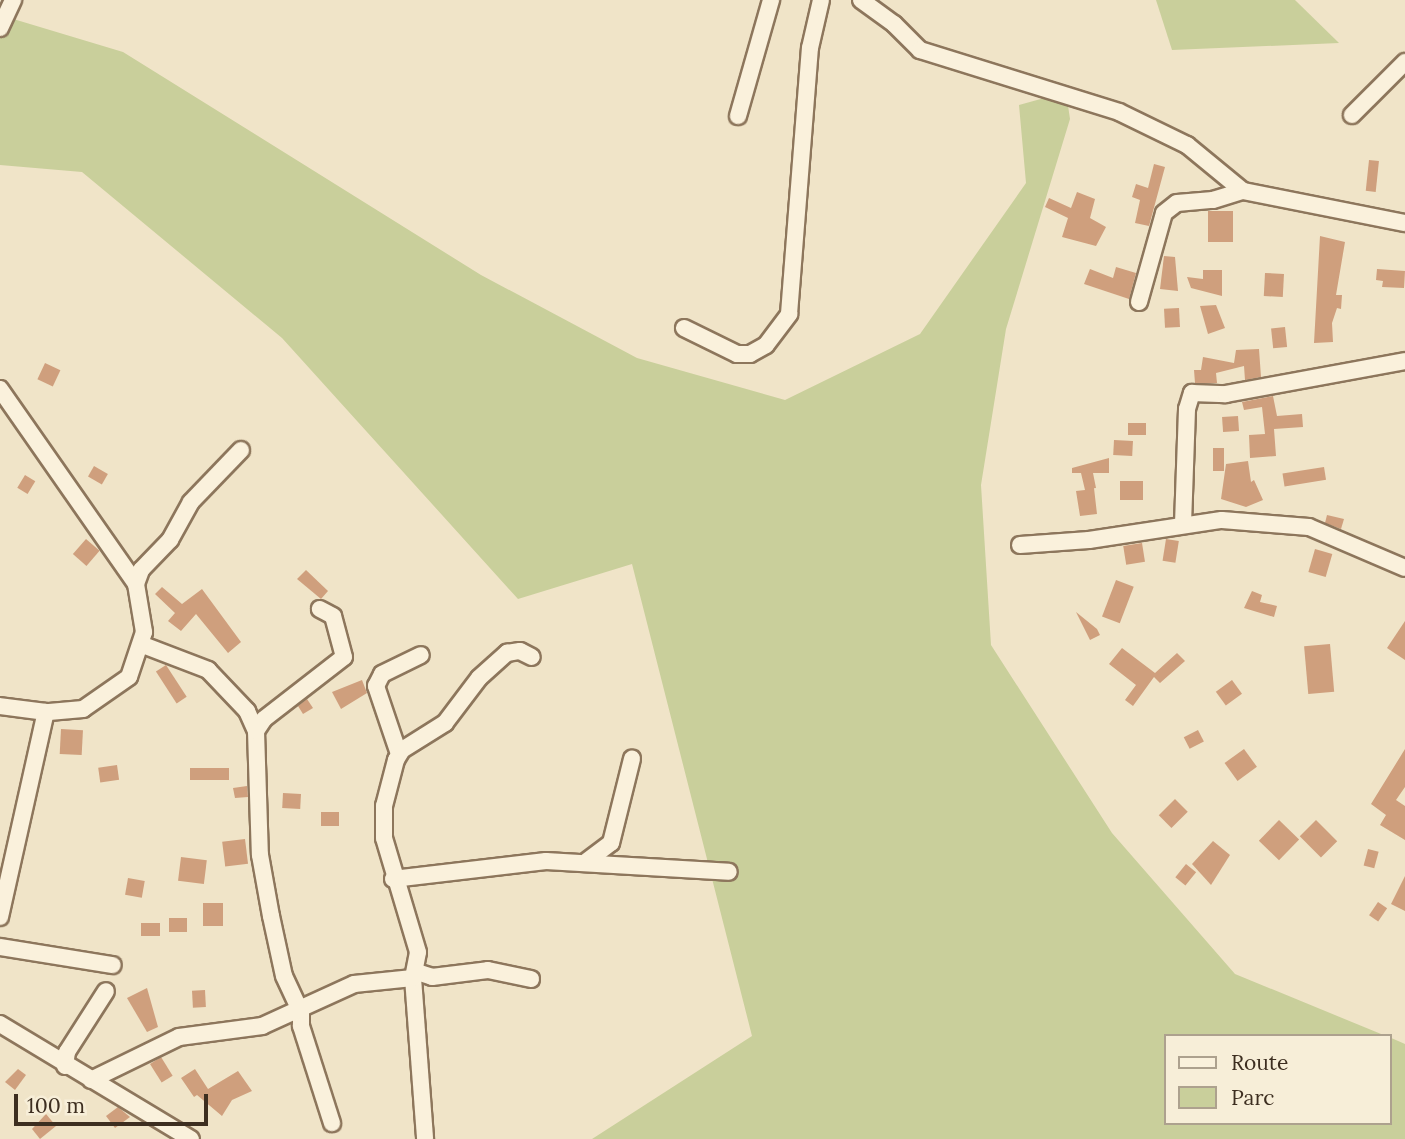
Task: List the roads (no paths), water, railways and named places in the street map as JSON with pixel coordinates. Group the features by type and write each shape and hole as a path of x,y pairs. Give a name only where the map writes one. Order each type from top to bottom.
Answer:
{"street":[{"path":"0,27 13,0"},
{"path":"738,116 771,0"},
{"path":"684,328 737,354 750,354 766,345 789,314 810,48 821,0"},
{"path":"861,0 894,24 920,50 1119,112 1186,145 1242,191 1405,223"},
{"path":"1352,115 1405,62"},
{"path":"1139,302 1164,213 1177,203 1213,200 1242,191"},
{"path":"1183,524 1187,408 1192,393 1226,394 1405,361"},
{"path":"0,389 136,584"},
{"path":"0,706 46,712 83,709 129,677 143,645 136,584 141,570 170,540 191,502 241,450"},
{"path":"1020,545 1089,540 1222,520 1309,527 1405,568"},
{"path":"256,731 264,719 344,657 333,616 320,609"},
{"path":"143,645 208,670 247,711 256,731 260,855 284,976 301,1012 301,1026 332,1123"},
{"path":"399,754 441,726 479,678 507,653 520,651 532,657"},
{"path":"421,655 382,674 376,686 399,754 383,827 393,878 418,952 415,975 425,1139"},
{"path":"0,917 46,712"},
{"path":"587,861 611,843 632,759"},
{"path":"393,878 502,863 587,861 729,872"},
{"path":"0,947 113,965"},
{"path":"91,1080 178,1037 243,1031 301,1012 354,984 415,975 432,977 488,970 531,979"},
{"path":"65,1066 67,1052 106,991"},
{"path":"0,1024 65,1066 191,1139"}]}
